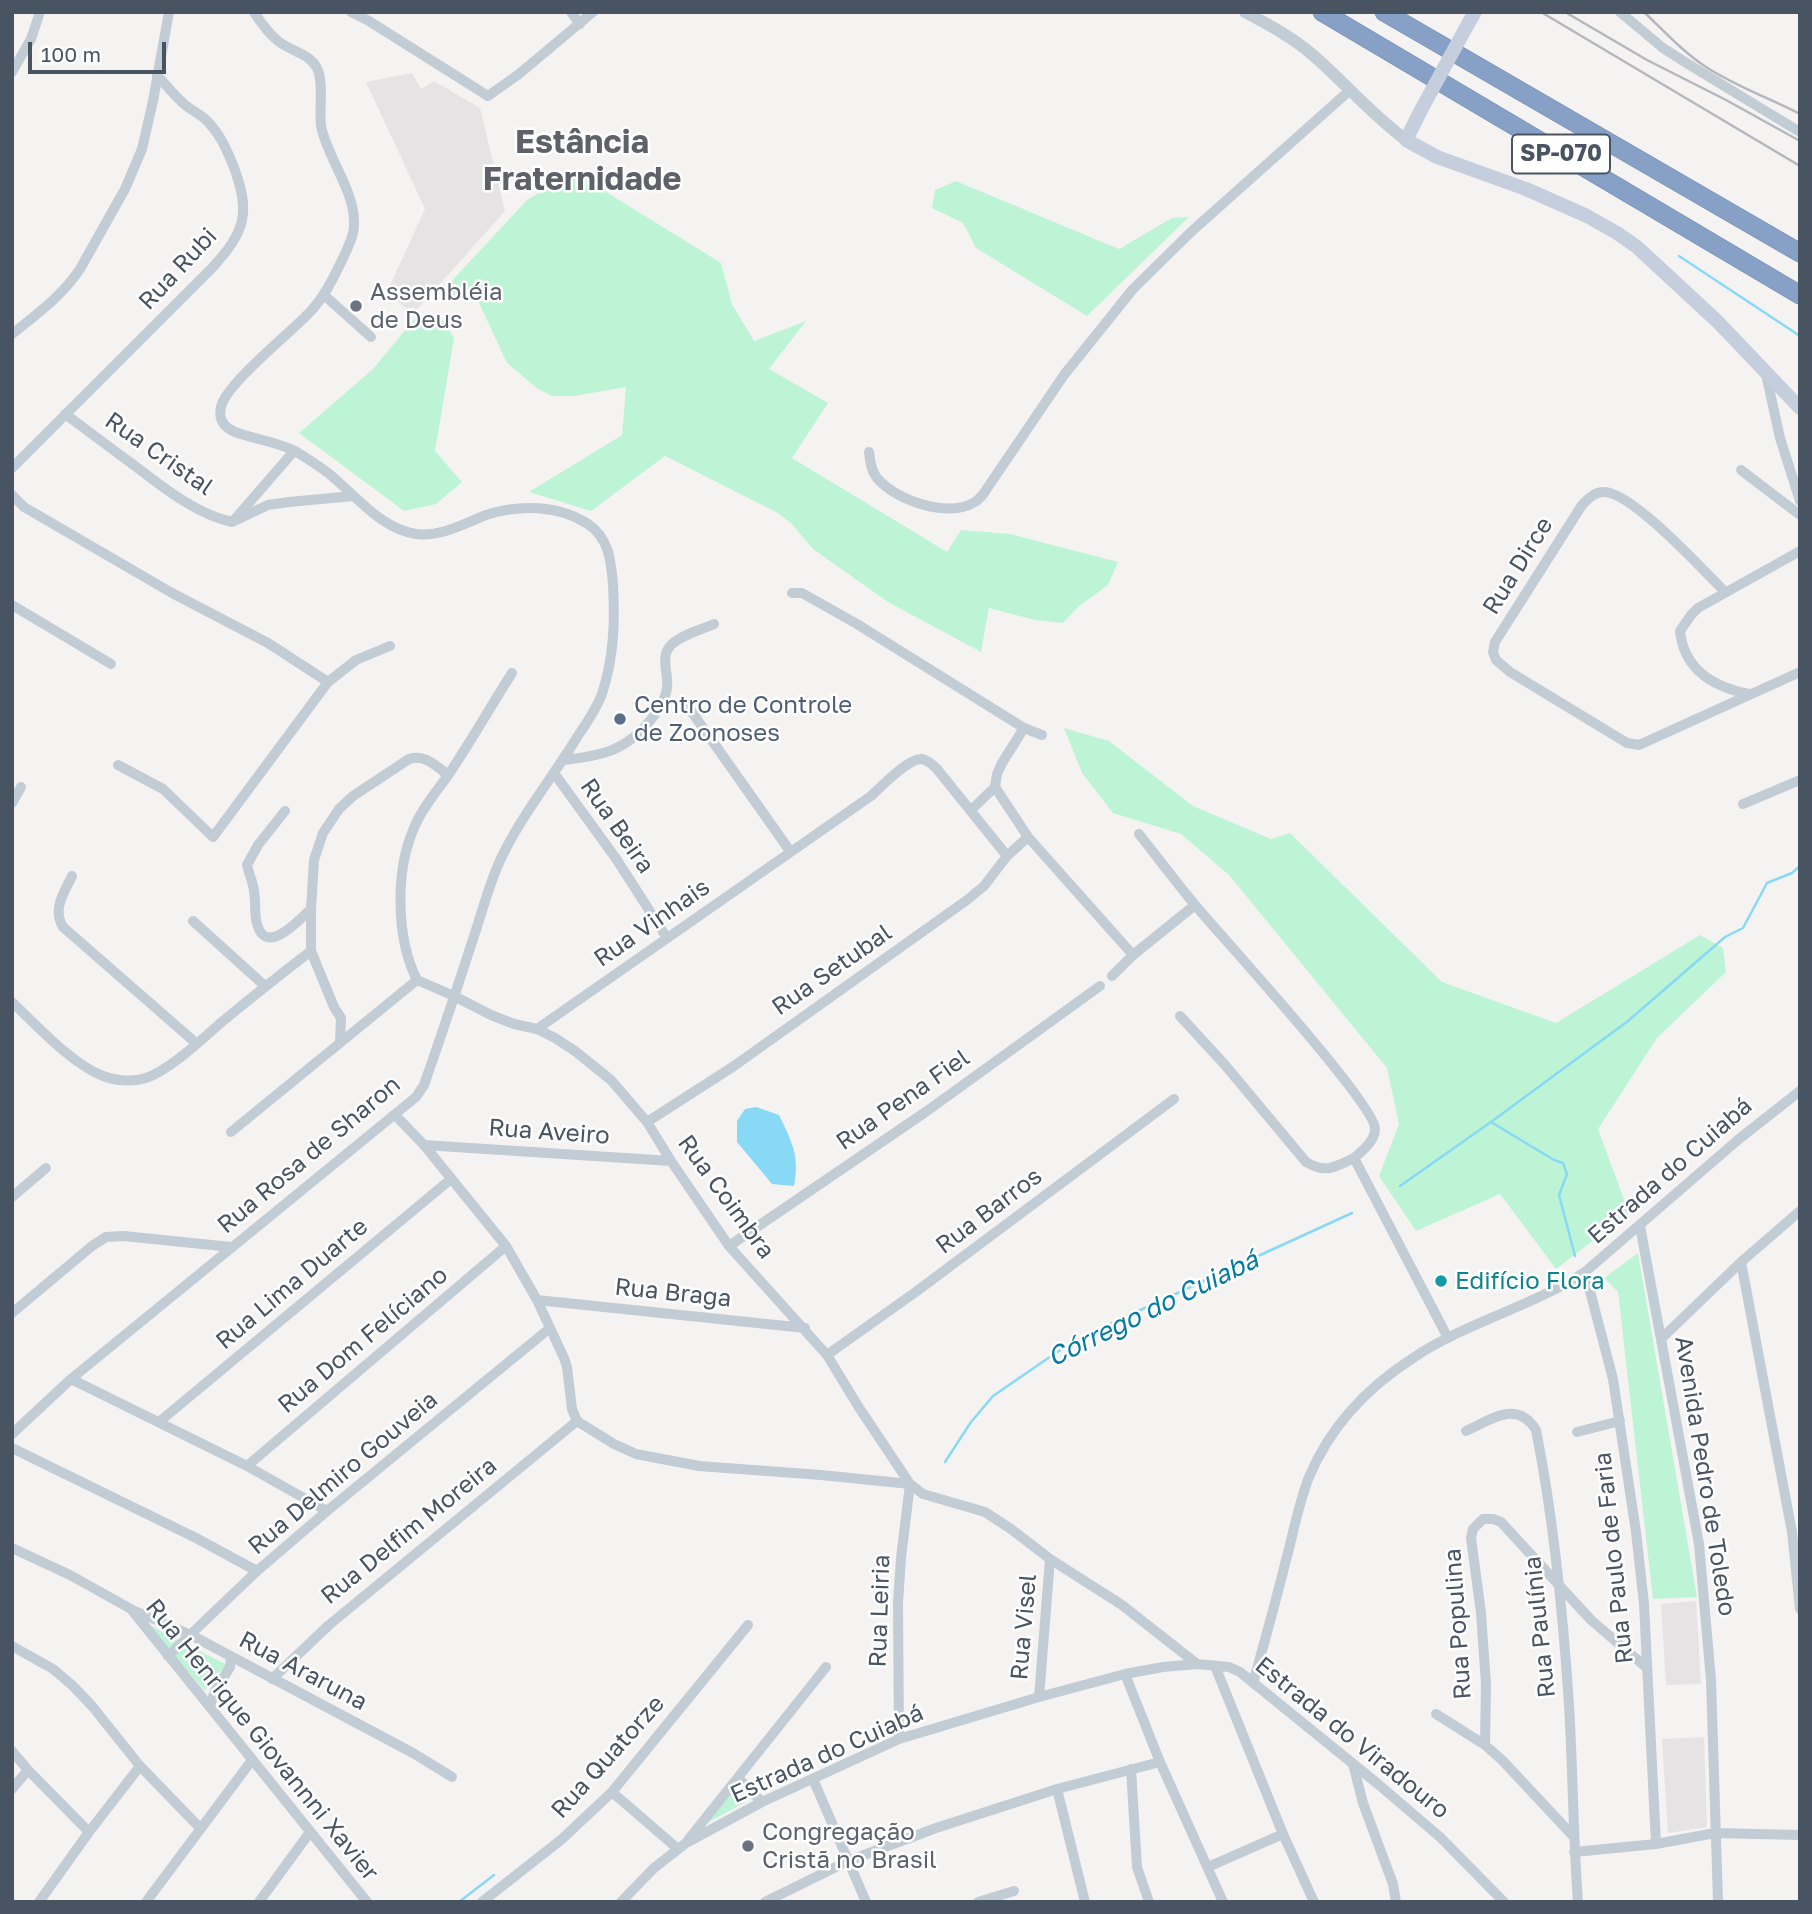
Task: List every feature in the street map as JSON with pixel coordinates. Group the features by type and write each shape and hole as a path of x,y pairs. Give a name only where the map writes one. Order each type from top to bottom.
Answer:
{"highway":[{"name":"SP-070","path":"1322,12 1800,295"},
{"name":"SP-070","path":"1384,12 1800,253"}],"main road":[{"path":"1471,18 1406,140 1437,157 1525,189 1587,216 1617,233 1637,247 1718,322 1800,408"}],"street":[{"path":"12,72 31,39 40,12"},
{"path":"12,334 58,297 80,269 134,170 142,149 169,12"},
{"path":"254,12 269,32 280,42 306,56 316,66 320,75 321,125 353,203 355,223 352,238 324,295 371,337"},
{"path":"351,12 488,96 511,81 593,12"},
{"path":"571,12 580,24"},
{"path":"1245,12 1305,49 1384,124 1406,140"},
{"path":"1620,12 1679,59 1800,132"},
{"name":"Rua Rubi","path":"12,467 228,251 237,237 244,205 241,186 223,140 205,119 184,104 157,75"},
{"path":"869,452 877,478 901,496 938,507 967,506 975,502 1064,375 1133,289 1177,245 1349,91"},
{"name":"Rua Rosa de Sharon","path":"12,1434 71,1379 416,1097 424,1086 500,862 601,697 613,651 612,567 602,536 590,525 558,510 542,508 490,514 436,534 404,532 387,523 334,478 294,451 250,438 228,429 222,422 222,402 235,385 324,295"},
{"path":"1766,370 1780,438 1800,501"},
{"name":"Rua Cristal","path":"65,414 170,492 205,513 232,522"},
{"path":"232,522 294,451"},
{"path":"1741,470 1800,515"},
{"name":"Rua Dirce","path":"1725,592 1637,509 1614,494 1598,493 1589,497 1581,506 1495,642 1493,653 1496,660 1510,672 1633,746 1750,695"},
{"path":"12,495 24,507 172,593 268,643 328,682"},
{"path":"232,522 268,505 352,496"},
{"path":"1800,551 1698,608 1680,631 1685,654 1692,665 1717,685 1733,691 1750,695 1800,672"},
{"path":"792,593 802,593 857,624 1024,728 1042,735"},
{"path":"12,605 111,664"},
{"path":"563,760 602,754 633,739 660,707 666,693 668,648 680,639 714,624"},
{"path":"118,765 163,789 213,837 328,682 356,660 390,646"},
{"path":"230,1132 417,980 406,948 401,904 401,877 405,853 414,828 512,673"},
{"path":"689,708 790,851"},
{"path":"1007,856 971,810 995,787 1002,763 1024,728"},
{"path":"340,1042 341,1018 312,951 314,860 323,833 339,809 353,796 409,759 417,756 426,758 448,775"},
{"name":"Rua Vinhais","path":"537,1029 871,796 916,760 929,762 971,810"},
{"name":"Rua Beira","path":"554,773 617,860 667,938"},
{"path":"1743,804 1800,780"},
{"path":"12,803 21,787"},
{"path":"995,787 1028,838 1133,955"},
{"path":"285,811 258,845 247,865 253,885 256,922 260,932 266,937 274,938 311,909"},
{"path":"1139,834 1195,905 1363,1103 1376,1128 1368,1146 1354,1158 1335,1167 1315,1168 1306,1163 1225,1065 1180,1016"},
{"name":"Rua Setubal","path":"648,1122 734,1066 967,900 991,878 1007,856 1028,838"},
{"path":"72,876 57,912 63,927 197,1044"},
{"path":"1112,976 1133,955 1195,905"},
{"path":"193,921 265,986"},
{"path":"12,1002 81,1064 111,1079 144,1079 160,1072 197,1044 265,986 312,951"},
{"name":"Rua Coimbra","path":"417,980 491,1015 537,1029 555,1038 611,1080 648,1122 729,1246 827,1354 910,1485"},
{"name":"Rua Pena Fiel","path":"729,1246 927,1111 1100,986"},
{"path":"341,1018 368,1019"},
{"name":"Estrada do Cuiabá","path":"1253,1683 1309,1478 1324,1448 1353,1409 1385,1378 1412,1358 1448,1338 1564,1285 1585,1272 1748,1131 1800,1091"},
{"name":"Rua Barros","path":"827,1354 917,1291 1174,1099"},
{"path":"395,1115 424,1145 506,1246 537,1300 567,1367 572,1409 577,1421 614,1444 658,1460 910,1485 923,1494 985,1512 1050,1559 1122,1605 1197,1664"},
{"name":"Rua Aveiro","path":"424,1145 671,1161"},
{"path":"1354,1158 1448,1338"},
{"path":"12,1197 46,1168"},
{"name":"Rua Lima Duarte","path":"159,1422 452,1179"},
{"path":"1662,1338 1741,1262 1800,1211"},
{"name":"Avenida Pedro de Toledo","path":"1640,1226 1699,1544 1711,1667 1718,1902"},
{"path":"12,1312 106,1237 124,1236 231,1247"},
{"name":"Rua Dom Felíciano","path":"247,1466 506,1246"},
{"path":"1741,1262 1792,1532 1800,1609"},
{"name":"Rua Paulo de Faria","path":"1585,1272 1613,1378 1636,1532 1644,1604 1656,1844"},
{"name":"Rua Braga","path":"537,1300 805,1328"},
{"name":"Rua Delmiro Gouveia","path":"168,1656 257,1571 550,1328"},
{"path":"71,1379 247,1466 327,1511"},
{"name":"Rua Paulínia","path":"1466,1431 1512,1413 1522,1415 1536,1430 1558,1585 1569,1706 1578,1902"},
{"name":"Rua Delfim Moreira","path":"272,1679 350,1607 577,1421"},
{"path":"1577,1432 1620,1421"},
{"path":"12,1448 196,1538 257,1571"},
{"name":"Rua Leiria","path":"899,1739 898,1603 910,1485"},
{"name":"Rua Populina","path":"1485,1745 1486,1684 1481,1614 1471,1538 1474,1529 1483,1519 1501,1522 1591,1620 1647,1668"},
{"name":"Rua Henrique Giovannni Xavier","path":"12,1548 70,1575 131,1609 365,1901"},
{"name":"Rua Visel","path":"1039,1697 1050,1559"},
{"name":"Rua Araruna","path":"131,1609 191,1635 413,1753 452,1777"},
{"name":"Rua Quatorze","path":"482,1902 562,1839 612,1792 748,1625"},
{"path":"12,1646 53,1669 72,1685 140,1766 200,1828"},
{"path":"210,1706 215,1691 230,1667 231,1657"},
{"name":"Estrada do Cuiabá","path":"621,1902 647,1875 682,1846 762,1802 899,1739 1125,1674 1197,1664"},
{"name":"Estrada do Viradouro","path":"1197,1664 1229,1667 1240,1672 1353,1763 1440,1838 1504,1902"},
{"path":"1215,1666 1283,1834 1314,1902"},
{"path":"612,1792 682,1846 825,1667"},
{"path":"1125,1674 1160,1762 1223,1902"},
{"path":"1436,1714 1485,1745 1502,1760 1574,1837"},
{"path":"12,1751 89,1832"},
{"path":"146,1902 252,1760"},
{"path":"765,1902 848,1861 936,1828 1057,1789 1160,1762"},
{"path":"1353,1763 1363,1803 1393,1884 1396,1902"},
{"path":"39,1902 140,1766"},
{"path":"1131,1769 1137,1867 1149,1902"},
{"path":"12,1789 29,1770"},
{"path":"738,1778 762,1802"},
{"path":"813,1779 866,1902"},
{"path":"1057,1789 1085,1902"},
{"path":"259,1902 310,1832"},
{"path":"1574,1852 1656,1844 1715,1833 1800,1835"},
{"path":"1208,1867 1283,1834"},
{"path":"978,1902 1014,1891"}],"shaded area":[{"path":"412,73 421,89 434,81 480,108 505,211 413,314 387,292 425,209 366,82"},
{"path":"1696,1601 1701,1684 1666,1685 1661,1604"},
{"path":"1704,1737 1707,1827 1668,1833 1662,1739"}],"green space":[{"path":"577,174 721,263 732,304 754,341 806,321 769,369 828,403 792,458 947,552 961,530 1010,534 1118,562 1108,585 1078,607 1063,623 1035,620 989,608 981,652 888,602 813,549 791,523 776,512 665,456 591,511 529,492 622,435 626,387 574,396 552,396 538,389 507,363 479,303 453,297 447,286 527,200"},
{"path":"956,181 1119,249 1172,218 1189,217 1087,316 976,248 963,223 932,208 935,190"},
{"path":"416,317 443,320 454,338 435,451 462,482 436,504 404,511 299,433 373,369"},
{"path":"1064,728 1109,741 1193,806 1271,839 1290,833 1442,982 1556,1023 1700,935 1723,948 1726,972 1657,1038 1598,1129 1629,1213 1556,1269 1500,1194 1416,1231 1379,1176 1399,1124 1387,1068 1229,875 1181,834 1113,813 1082,773"},
{"path":"1638,1253 1697,1597 1653,1599 1618,1292 1604,1278"},
{"path":"146,1623 227,1665 212,1679 205,1691"},
{"path":"737,1783 751,1799 702,1826"}],"water":[{"path":"756,1107 779,1115 784,1125 795,1157 794,1186 772,1184 737,1142 737,1121 745,1109"}],"waterway":[{"path":"1679,256 1800,336"},
{"path":"1400,1186 1628,1021 1725,937 1743,928 1767,883 1792,873 1800,866"},
{"path":"1491,1122 1563,1163 1567,1174 1559,1195 1575,1256"},
{"name":"Córrego do Cuiabá","path":"945,1462 971,1422 993,1396 1057,1352 1112,1323 1352,1213"},
{"path":"459,1902 494,1875"}],"railway":[{"path":"1541,12 1800,166"},
{"path":"1565,12 1647,60 1800,141"},
{"path":"1644,12 1706,67 1800,114"}],"place":[{"name":"Assembléia de Deus","path":"356,306"},
{"name":"Centro de Controle de Zoonoses","path":"620,719"},
{"name":"Edifício Flora","path":"1441,1281"},
{"name":"Congregação Cristã no Brasil","path":"748,1846"}],"district":[{"name":"Estância Fraternidade","path":"582,162"}]}
